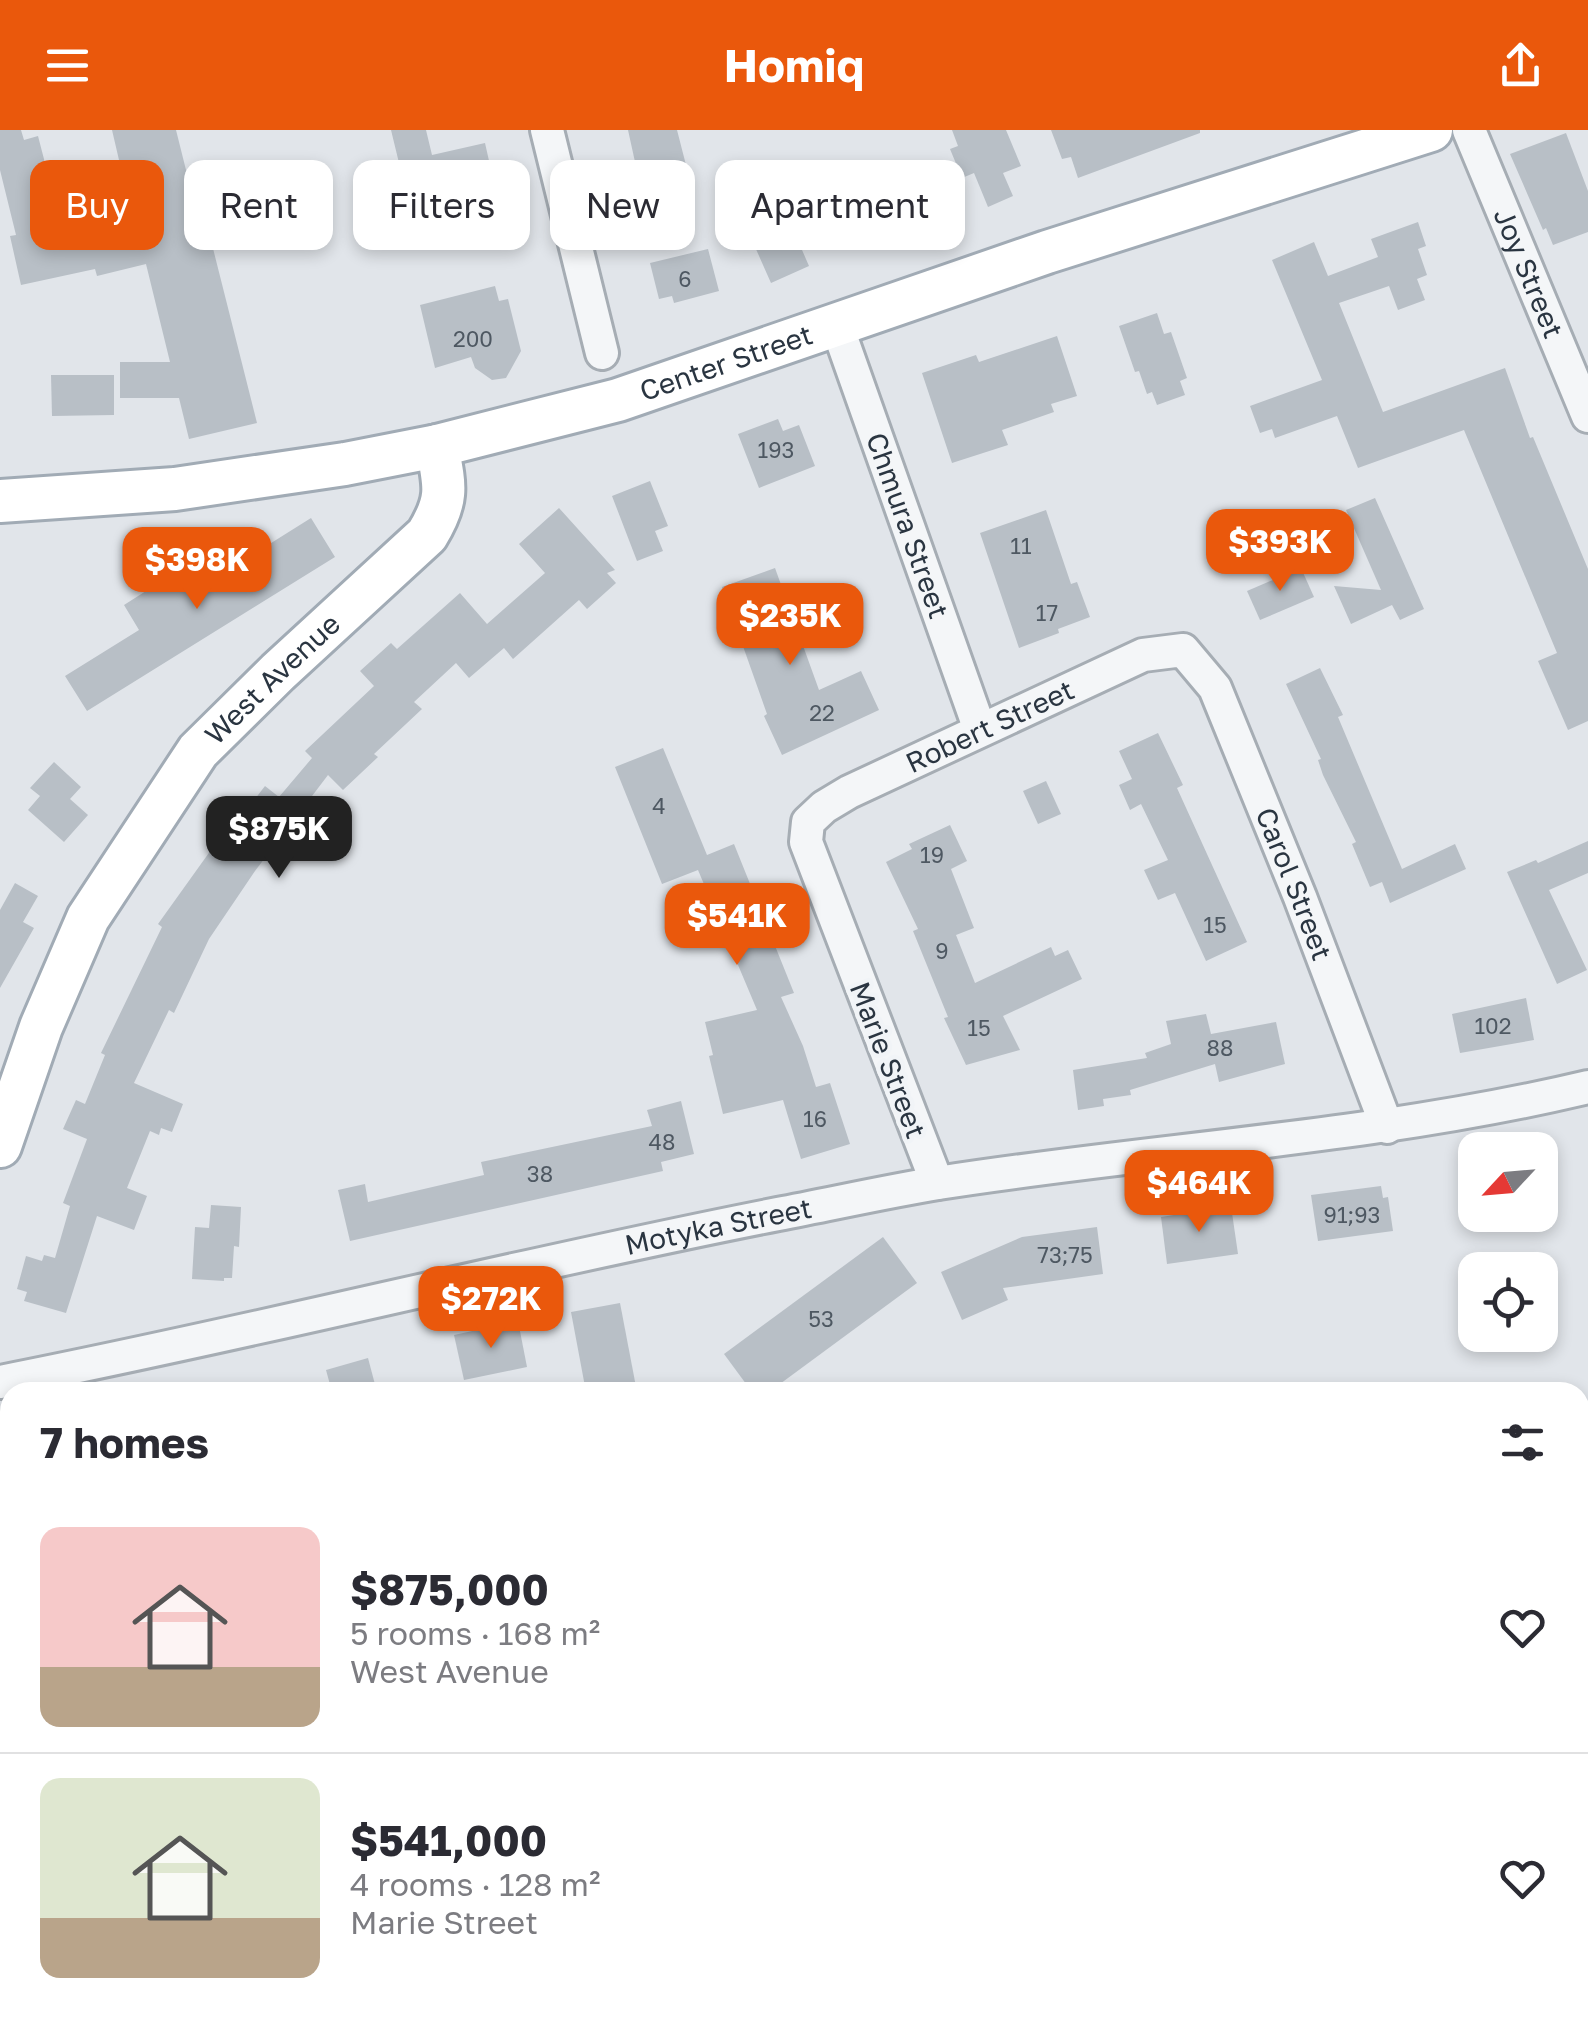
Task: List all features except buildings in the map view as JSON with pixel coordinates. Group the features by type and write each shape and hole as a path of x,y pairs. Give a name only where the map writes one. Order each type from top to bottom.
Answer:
{"main road":[{"name":"Center Street","path":"0,500 176,489 344,464 437,446 618,400 1074,243 1431,130"},
{"name":"West Avenue","path":"0,1146 42,1027 88,918 198,751 428,535 442,512 445,498 437,446"}],"street":[{"path":"547,130 602,354"},
{"name":"Joy Street","path":"1469,130 1588,416"},
{"name":"Chmura Street","path":"836,324 980,730"},
{"name":"Robert Street","path":"808,822 850,792 980,730 1144,655 1183,650"},
{"name":"Carol Street","path":"1183,650 1215,688 1300,896 1387,1127"},
{"name":"Marie Street","path":"808,822 806,842 936,1184"},
{"name":"Motyka Street","path":"0,1382 168,1349 690,1231 936,1184 1387,1127 1509,1106 1588,1087"}]}
